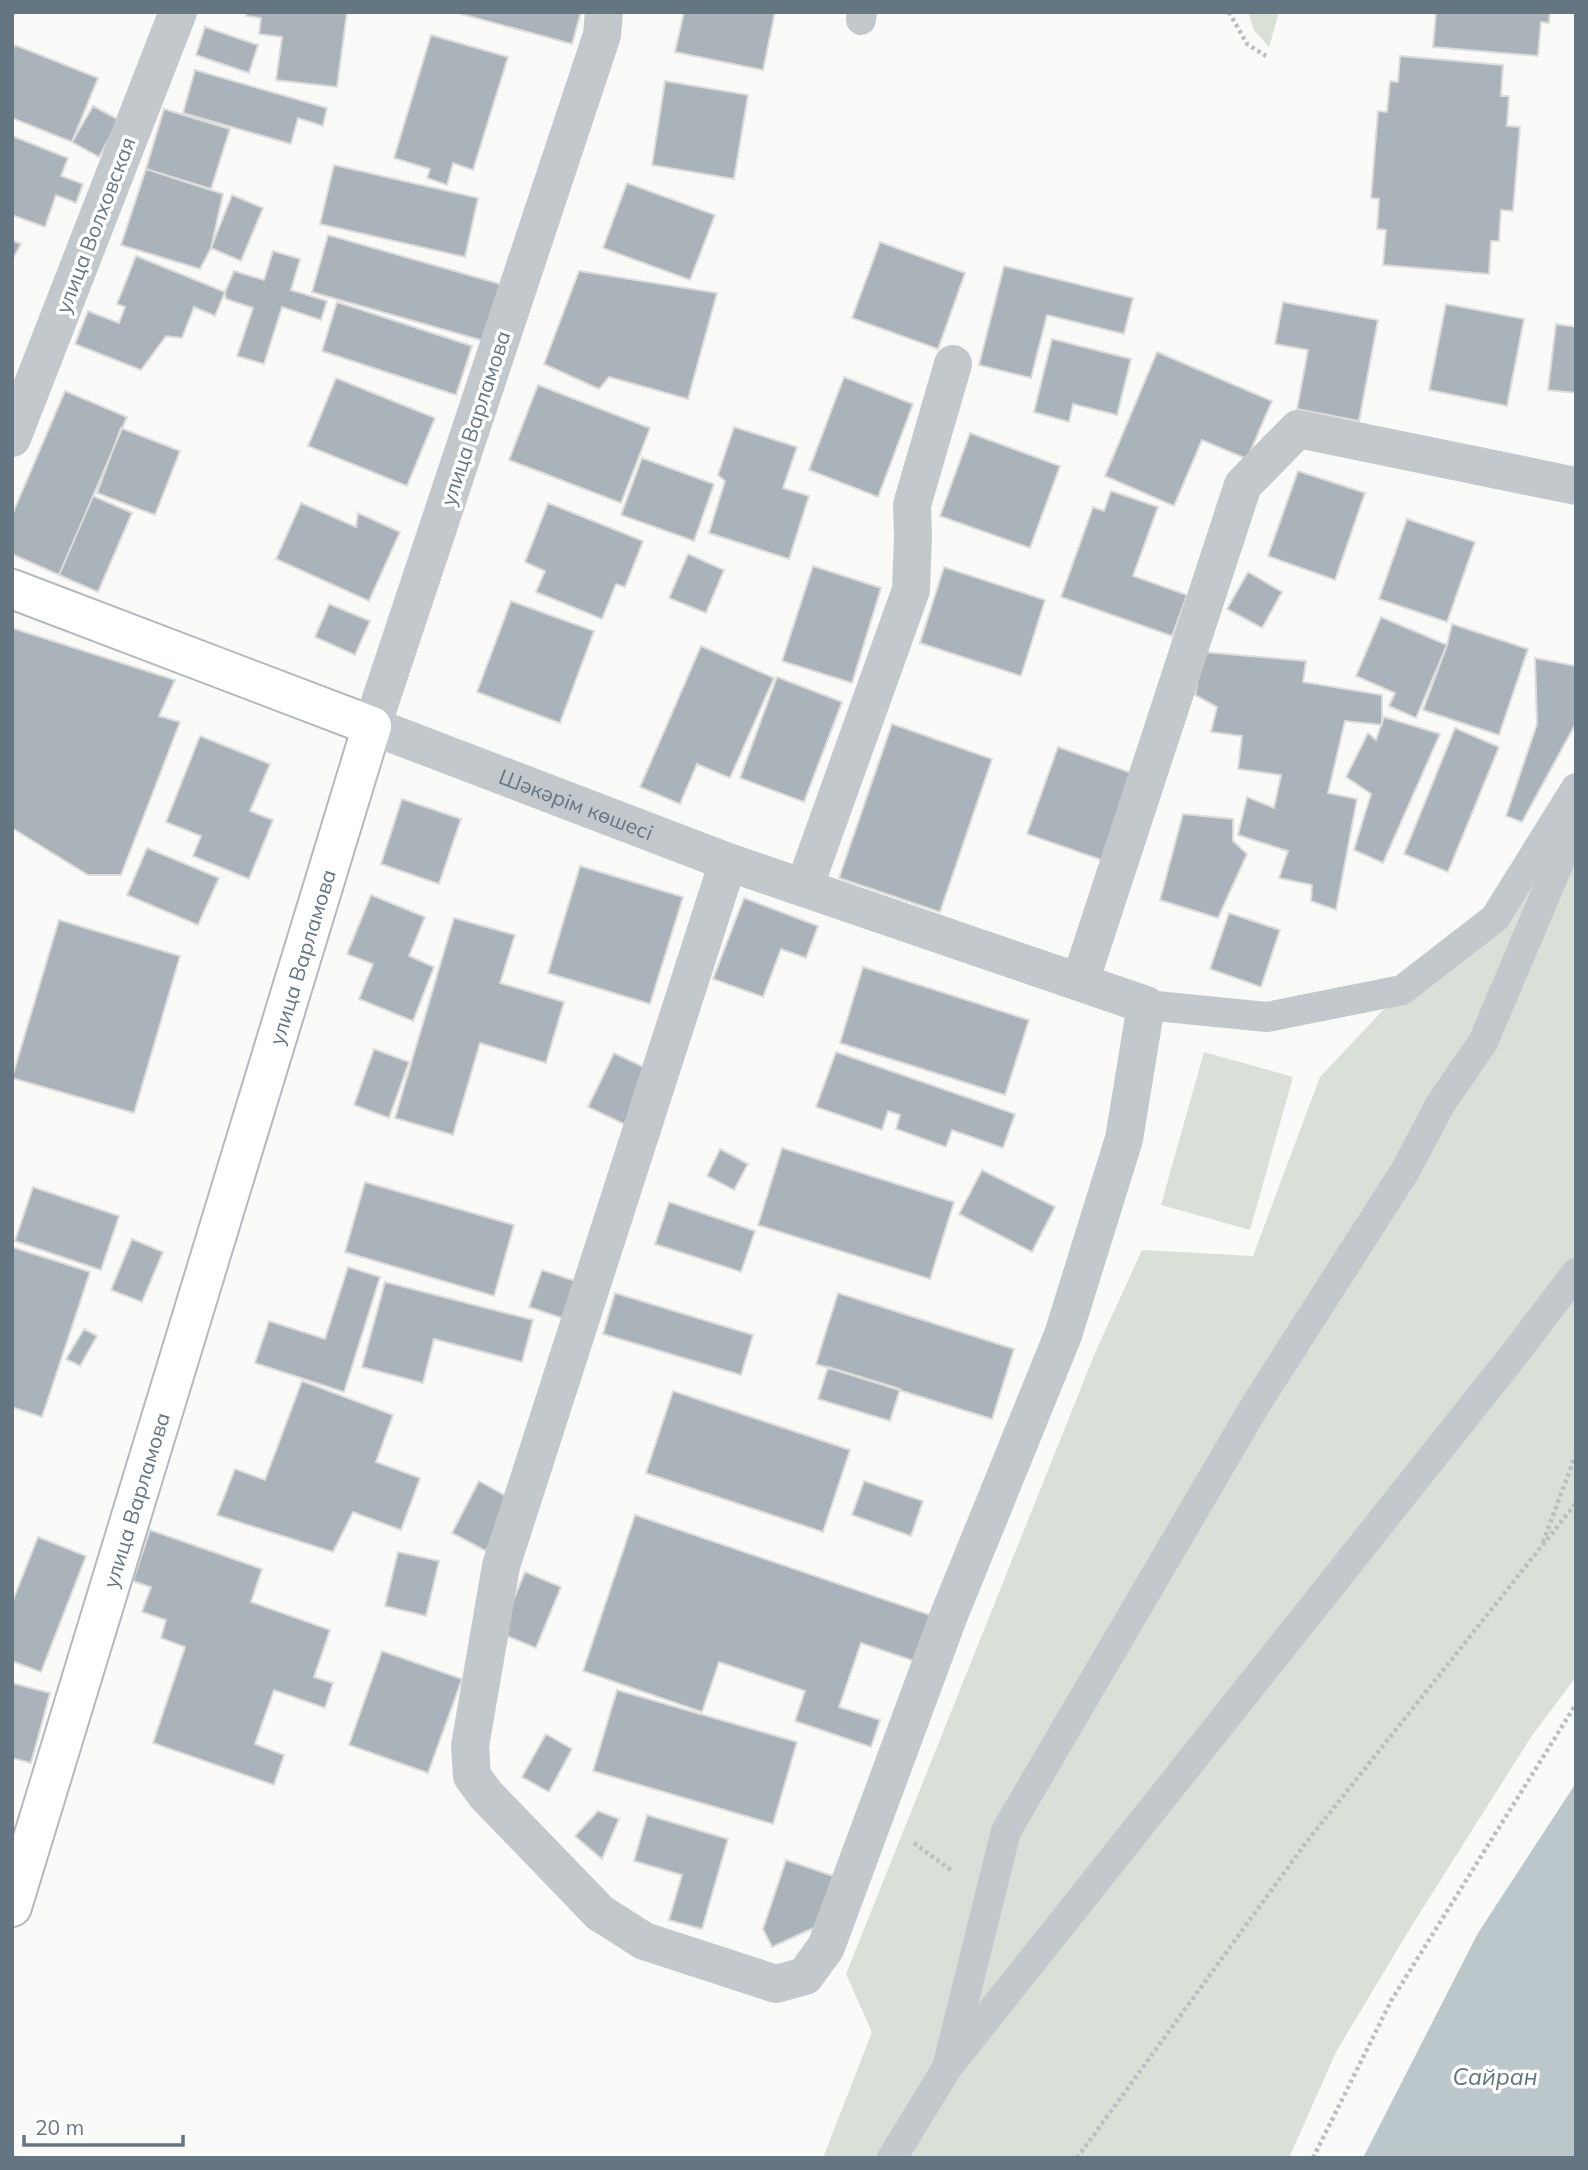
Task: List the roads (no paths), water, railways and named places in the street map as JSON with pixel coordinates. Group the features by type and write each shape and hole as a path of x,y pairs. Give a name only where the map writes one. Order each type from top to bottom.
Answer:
{"street":[{"name":"улица Волховская","path":"12,438 178,12"},
{"name":"улица Варламова","path":"12,1907 372,726 602,35 604,12"},
{"path":"804,888 911,590 914,537 912,505 953,364"},
{"path":"1080,982 1243,485 1288,438 1298,429 1576,486"},
{"name":"Шәкәрім көшесі","path":"12,589 728,862 1146,1005"},
{"path":"728,862 501,1566 470,1746 472,1776 486,1795 600,1913 644,1941 776,1984 805,1976 826,1947 949,1615 1063,1335 1125,1139 1146,1005"}],"lane":[{"path":"1146,1005 1267,1017 1402,990 1495,918 1576,788"},
{"path":"947,2068 1006,1831 1256,1404 1405,1171 1441,1103 1483,1042 1576,823"},
{"path":"892,2158 947,2068 1576,1273"}],"water":[{"name":"Сайран","path":"1576,1783 1576,2158 1363,2158 1478,1933"}]}
